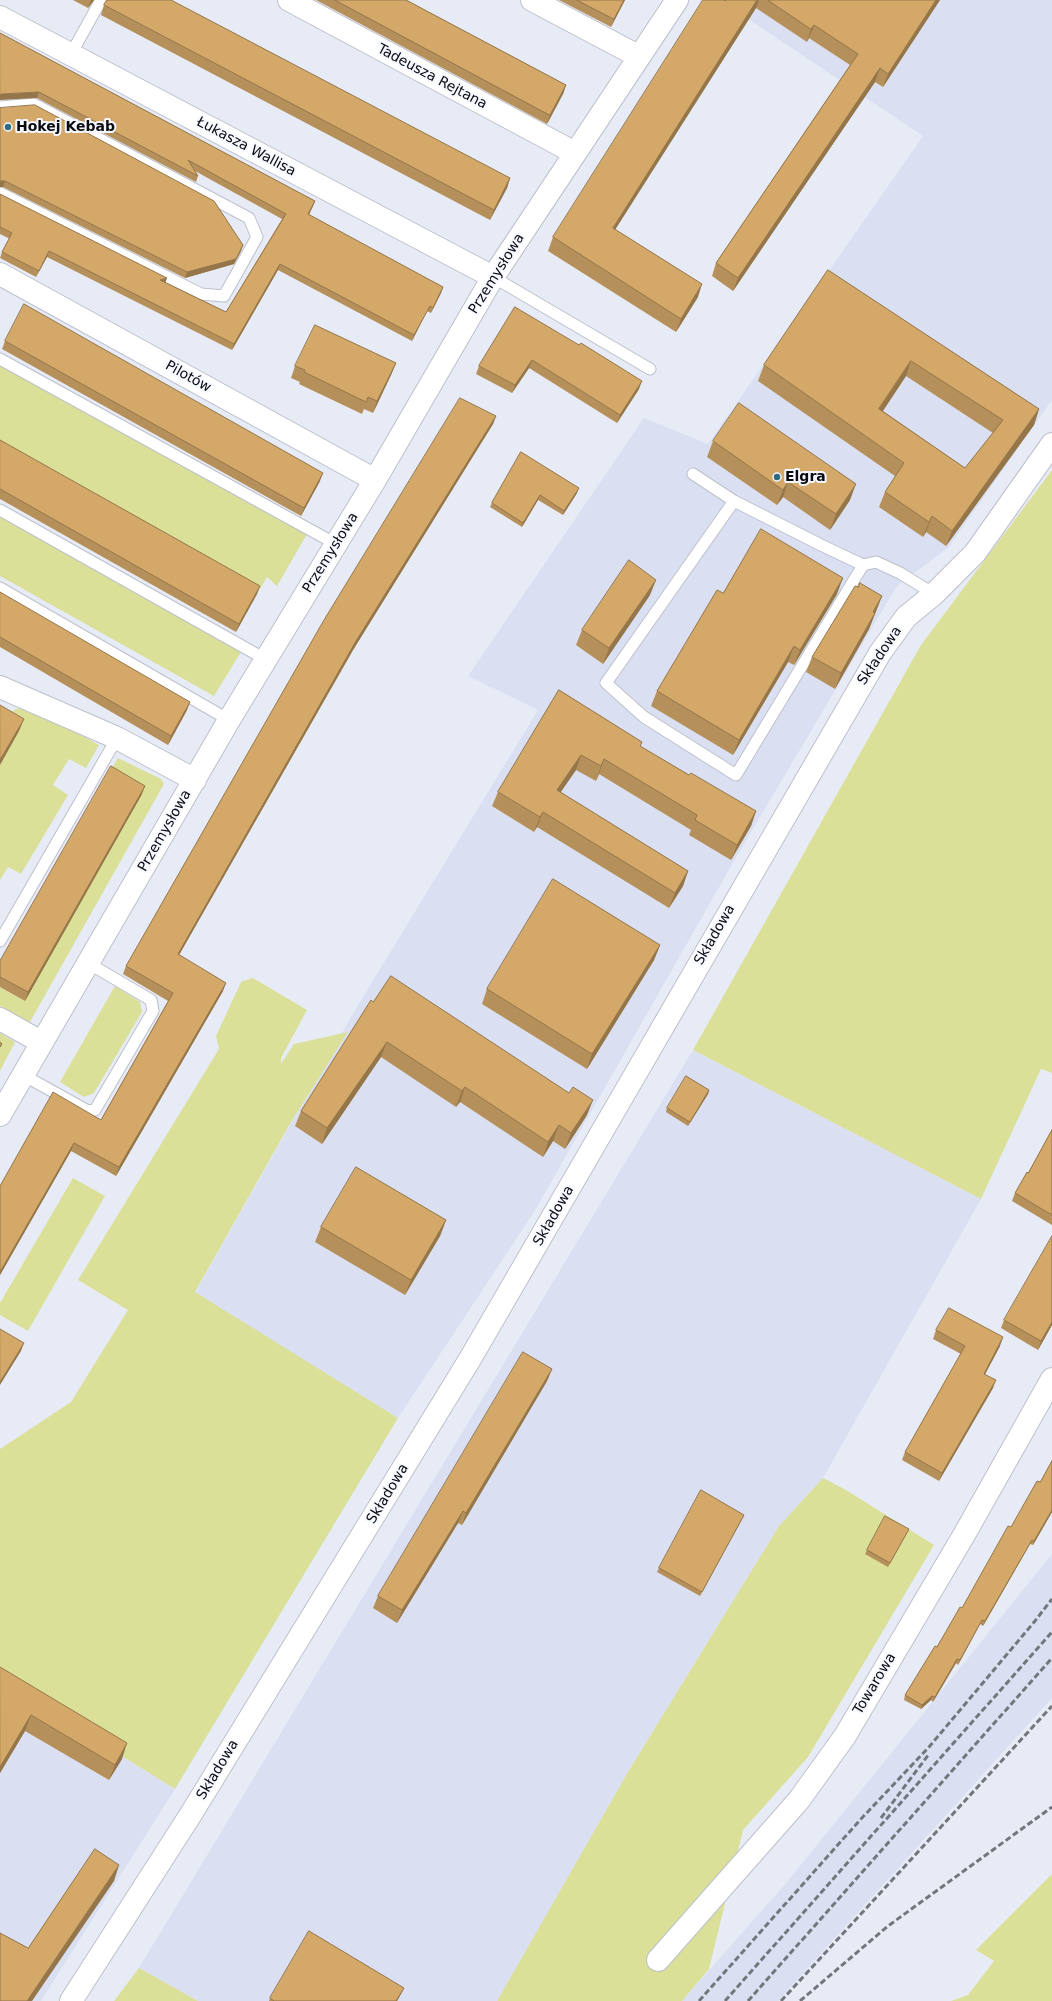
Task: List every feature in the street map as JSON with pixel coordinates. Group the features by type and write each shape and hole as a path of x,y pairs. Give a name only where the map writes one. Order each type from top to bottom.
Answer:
{"street":[{"name":"Tadeusza Rejtana","path":"289,0 575,153"},
{"path":"532,0 638,56"},
{"name":"Przemysłowa","path":"0,1115 22,1074 229,720 375,480 493,277 638,56 677,0"},
{"name":"Łukasza Wallisa","path":"0,17 493,277"},
{"name":"Pilotów","path":"3,283 375,480"},
{"name":"Składowa","path":"71,2001 191,1814 474,1352 880,653 906,617 934,594 975,553 1052,444"},
{"path":"0,687 117,738 195,780"},
{"path":"0,1019 41,1042"},
{"name":"Towarowa","path":"658,1960 799,1800 837,1748 964,1535 1052,1379"}],"lane":[{"path":"70,54 101,0"},
{"path":"0,106 34,104 250,218 257,237 224,296 201,294 0,193"},
{"path":"493,277 650,369"},
{"path":"0,359 336,544"},
{"path":"693,474 734,501 863,565 876,562 900,573 934,594"},
{"path":"734,501 606,683 644,717 736,775 863,565"},
{"path":"0,510 265,659"},
{"path":"0,588 229,720"},
{"path":"0,941 117,738"},
{"path":"22,1074 88,1111 95,1110 153,1011 151,1000 88,963"}],"shaded area":[{"path":"720,0 1052,0 1052,400 948,548 897,586 734,861 534,1212 398,1418 195,1293 355,1010 538,710 468,676 644,418 708,444 923,136"},
{"path":"693,1050 981,1199 823,1478 779,1526 628,1772 497,2001 198,2001 139,1968"},
{"path":"1052,1554 1052,1698 778,2001 682,2001 787,1882"},
{"path":"0,1681 175,1789 41,2001 0,2001"}],"green space":[{"path":"0,365 307,534 277,586 267,577 257,594 0,450"},
{"path":"1052,470 1052,1073 1041,1069 981,1199 693,1050 921,645"},
{"path":"0,516 241,652 214,696 0,576"},
{"path":"26,704 99,745 86,768 69,759 53,785 68,795 21,874 8,867 0,880 0,718"},
{"path":"118,758 161,779 164,784 30,1022 0,1006 0,987 25,1001 108,775"},
{"path":"253,978 307,1010 281,1058 281,1064 294,1044 348,1032 291,1122 195,1292 398,1418 175,1789 0,1681 0,1449 71,1402 128,1310 78,1280 219,1049 216,1036 241,982"},
{"path":"115,986 140,1002 142,1012 94,1093 84,1097 60,1082"},
{"path":"0,1033 15,1042 0,1071"},
{"path":"73,1178 105,1196 28,1331 0,1315 0,1303"},
{"path":"823,1478 846,1490 934,1545 808,1757 743,1830 709,1969 682,2001 497,2001 628,1772 779,1526"},
{"path":"1052,1874 1052,2001 951,2001 968,1995 994,1961 976,1950"},
{"path":"139,1968 198,2001 114,2001"}],"building":[{"path":"107,0 171,0 510,178 494,210 104,5"},
{"path":"335,0 406,0 566,85 550,115"},
{"path":"577,0 624,0 614,19"},
{"path":"703,0 757,0 613,228 702,284 681,319 553,237"},
{"path":"768,0 936,0 888,74 880,68 738,278 716,263 858,54 814,25 811,29"},
{"path":"0,33 315,201 308,214 443,287 433,308 430,306 414,335 280,264 234,344 49,251 39,271 2,252 12,233 0,227 0,194 167,278 160,280 226,312 286,214 188,160 198,176 39,92 0,95"},
{"path":"35,105 214,201 243,245 236,259 187,272 5,181 0,181 0,108"},
{"path":"828,270 1039,409 952,531 932,516 929,522 885,492 904,463 764,365","holes":["911,361 1003,420 965,468 879,409"]},
{"path":"24,304 323,473 304,508 5,341"},
{"path":"515,307 579,345 581,343 642,381 620,415 532,360 515,385 479,366"},
{"path":"315,325 396,363 377,401 368,397 366,402 304,372 305,370 295,366"},
{"path":"460,398 496,416 356,641 178,954 226,983 119,1167 74,1143 0,1272 0,1186 53,1092 101,1120 173,993 126,966 324,620"},
{"path":"739,403 856,484 836,514 788,482 783,490 713,441"},
{"path":"0,440 260,586 239,624 0,489"},
{"path":"521,452 579,488 564,511 540,495 523,523 492,503"},
{"path":"761,529 843,578 800,650 794,646 739,740 657,691 717,590 723,593"},
{"path":"629,560 656,580 609,648 582,630"},
{"path":"860,583 882,596 873,612 875,613 841,673 812,657 855,586 858,587"},
{"path":"0,592 190,702 171,736 0,637"},
{"path":"559,690 642,742 640,746 689,775 691,773 756,811 737,845 695,820 697,815 604,759 601,766 581,755 557,790 688,871 675,893 543,812 540,817 498,792"},
{"path":"0,705 24,719 0,760"},
{"path":"111,766 145,786 28,992 0,977 0,961"},
{"path":"553,879 660,945 592,1054 487,989"},
{"path":"391,976 569,1093 573,1087 593,1100 571,1133 559,1125 548,1142 465,1087 462,1091 387,1042 327,1128 301,1111 371,1000 373,1002"},
{"path":"686,1076 709,1090 690,1122 667,1108"},
{"path":"1052,1130 1052,1215 1015,1193"},
{"path":"356,1167 446,1220 411,1280 321,1227"},
{"path":"1052,1236 1052,1322 1041,1341 1004,1320"},
{"path":"949,1308 1003,1337 984,1374 996,1380 942,1473 905,1452 965,1346 936,1330"},
{"path":"0,1329 24,1343 0,1382"},
{"path":"523,1352 552,1369 466,1513 463,1511 402,1610 378,1596"},
{"path":"1052,1461 1052,1510 1034,1541 1032,1540 985,1621 982,1620 960,1660 957,1659 935,1697 932,1696 922,1705 905,1695 935,1646 937,1647 960,1607 962,1608 1008,1526 1011,1527 1037,1481 1040,1482"},
{"path":"701,1490 744,1515 702,1592 659,1568"},
{"path":"885,1516 909,1529 890,1563 867,1550"},
{"path":"0,1667 127,1743 115,1765 31,1715 0,1767"},
{"path":"95,1849 119,1865 27,2001 0,2001 0,1933 28,1948"},
{"path":"309,1931 404,1988 396,2001 274,2001 270,1998"}],"railway":[{"path":"699,2001 860,1820 929,1747 1052,1599"},
{"path":"725,2001 1052,1632"},
{"path":"748,2001 1052,1658"},
{"path":"781,2001 1052,1706"},
{"path":"881,1818 929,1754"},
{"path":"800,2001 888,1926 1052,1807"}],"place":[{"name":"Hokej Kebab","path":"8,127"},
{"name":"Elgra","path":"777,477"}]}
